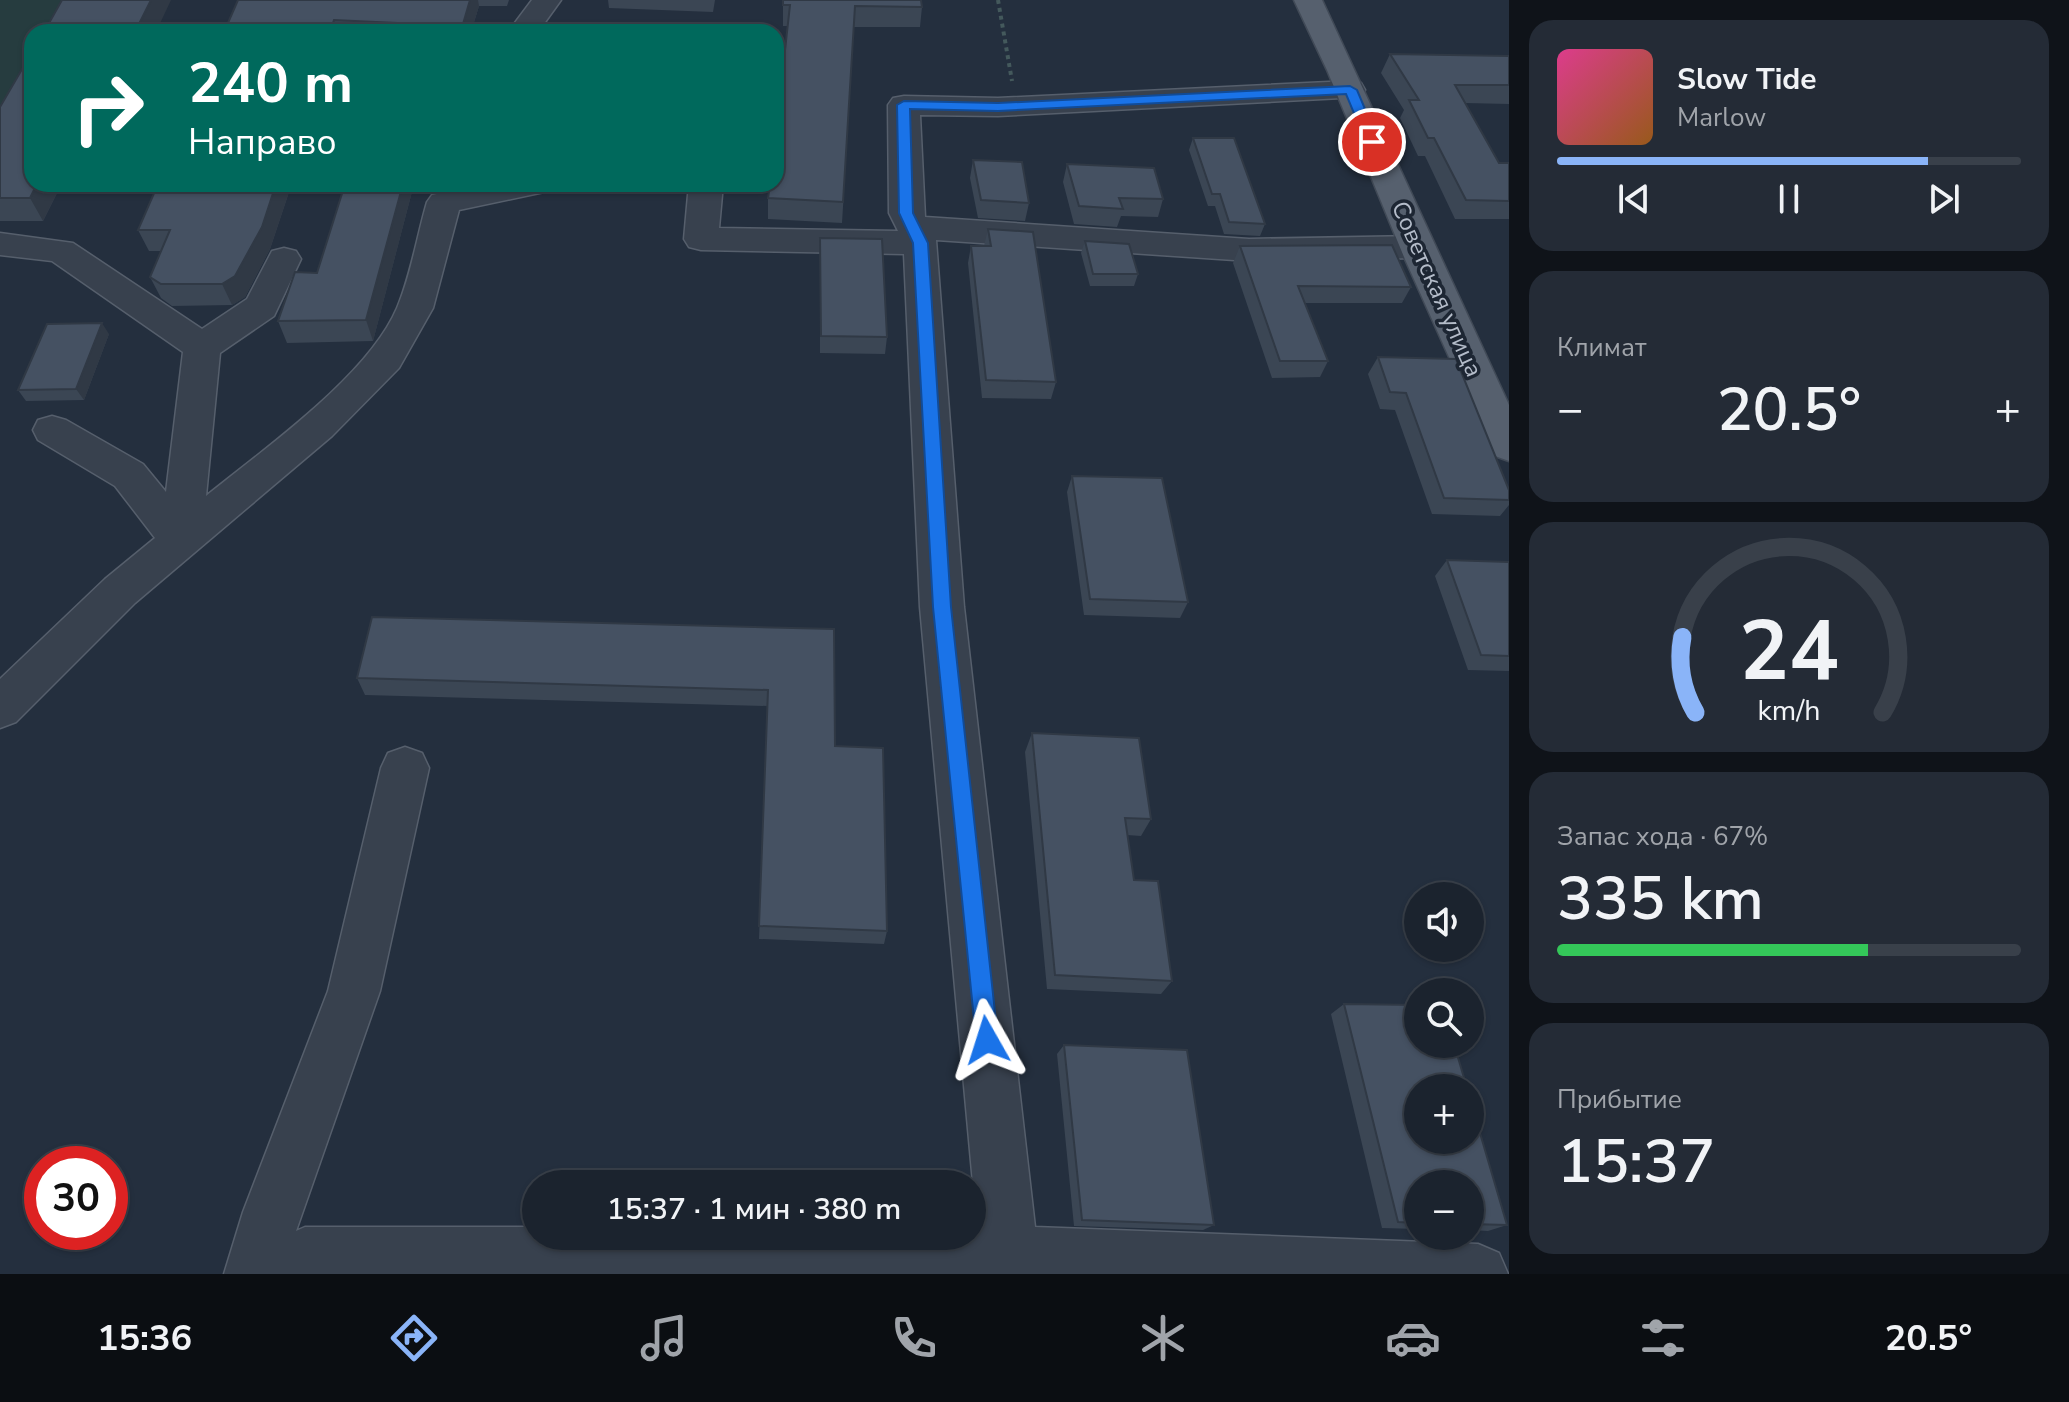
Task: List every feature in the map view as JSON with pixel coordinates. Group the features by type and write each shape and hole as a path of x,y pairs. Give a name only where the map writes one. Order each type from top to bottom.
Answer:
{"main road":[{"name":"Советская улица","path":"1308,0 1509,446"}],"street":[{"path":"529,24 547,0"},
{"path":"1010,1265 942,607 917,235 906,213 904,105 1016,106 1350,90"},
{"path":"705,192 701,239 917,235 1249,250 1417,247"},
{"path":"8,700 120,591 318,426 386,359 415,308 447,193"},
{"path":"0,244 61,251 202,347"},
{"path":"181,540 202,347 261,307 284,259"},
{"path":"52,430 129,475 181,540"},
{"path":"254,1274 272,1212 354,991 405,768"},
{"path":"271,1274 305,1257 1478,1274"}],"path":[{"path":"998,0 1016,106"}],"green space":[{"path":"0,0 72,0 58,24 24,24 24,83 0,125"}],"building":[{"path":"62,0 151,0 139,24 48,24"},
{"path":"238,0 470,0 463,24 334,20 333,24 228,24"},
{"path":"783,0 921,0 922,7 855,6 843,202 768,198 769,192 784,192 784,59 790,5 783,5"},
{"path":"1390,54 1509,56 1509,85 1455,85 1499,163 1509,163 1509,201 1466,200 1434,138 1428,138 1409,100 1419,100"},
{"path":"24,66 24,192 33,192 30,198 0,198 0,107"},
{"path":"1193,138 1234,138 1265,224 1229,222 1220,194 1212,194"},
{"path":"973,160 1022,162 1029,203 981,200"},
{"path":"1067,164 1154,168 1163,199 1119,198 1123,209 1079,206"},
{"path":"155,192 273,192 262,227 235,276 222,284 161,284 150,277 170,230 138,230"},
{"path":"342,192 401,192 366,320 278,321 295,272 317,273"},
{"path":"988,229 1033,232 1056,382 986,380 971,246 991,246"},
{"path":"820,238 882,239 887,337 821,336"},
{"path":"1085,241 1129,244 1138,274 1093,274"},
{"path":"1392,245 1411,287 1298,286 1328,361 1280,361 1240,246"},
{"path":"102,323 76,389 18,390 47,324"},
{"path":"1378,357 1456,359 1509,490 1509,500 1444,498 1406,393 1390,392"},
{"path":"1072,476 1162,478 1188,602 1090,599"},
{"path":"1447,560 1509,562 1509,656 1481,655"},
{"path":"372,617 834,629 835,746 883,748 887,931 759,926 768,690 357,678"},
{"path":"1032,733 1139,738 1151,819 1125,818 1134,880 1158,881 1172,981 1055,975"},
{"path":"1344,1004 1404,1005 1404,1058 1458,1058 1463,1074 1404,1074 1404,1154 1484,1154 1484,1147 1507,1225 1484,1224 1484,1170 1404,1170 1404,1222 1398,1222"},
{"path":"1064,1045 1187,1050 1214,1225 1082,1220"}],"route":[{"path":"987,1040 942,607 921,243 906,213 904,105 998,107 1350,90 1372,142"}]}
